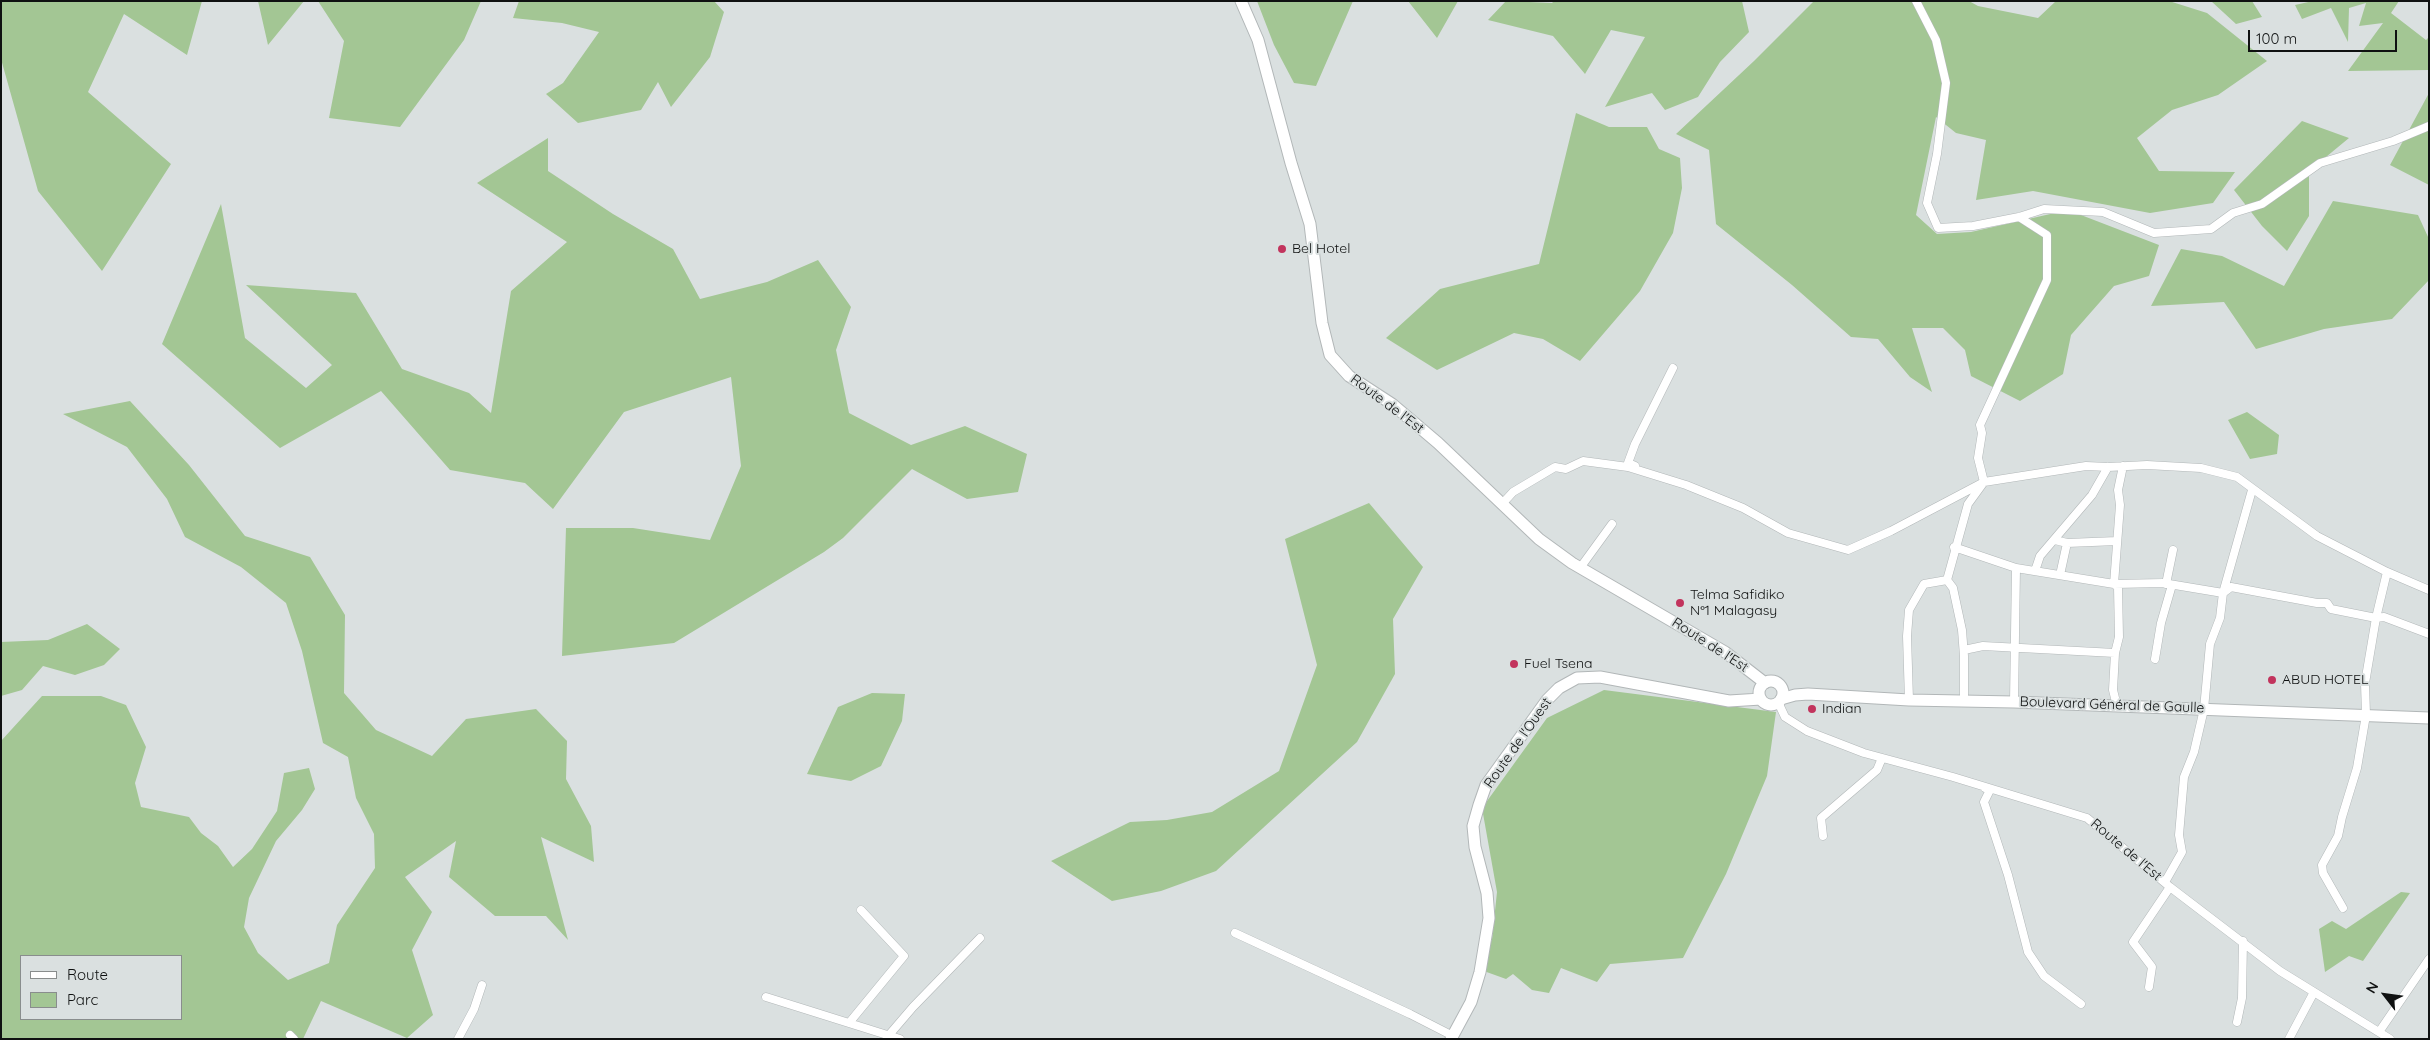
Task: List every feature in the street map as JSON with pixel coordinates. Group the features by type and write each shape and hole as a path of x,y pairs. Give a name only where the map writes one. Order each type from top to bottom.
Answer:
{"main road":[{"name":"Route de l'Est","path":"1241,1 1258,40 1291,163 1310,224 1322,323 1330,354 1348,376 1392,404 1421,428 1539,539 1580,568 1725,652 1762,690"},
{"name":"Route de l'Ouest","path":"1452,1038 1471,1002 1480,972 1489,918 1486,893 1478,865 1473,826 1486,785 1547,700 1559,688 1577,678 1600,677 1729,700 1741,700 1762,690"},
{"path":"1780,684 1783,694 1780,701 1769,705 1762,690 1774,681 1780,684 1796,695"},
{"name":"Boulevard Général de Gaulle","path":"1780,701 1796,695 2429,718"}],"street":[{"path":"1916,1 1936,40 1946,83 1937,154 1926,203 1938,228 1973,226 2020,217 2044,209 2103,212 2154,233 2211,229 2233,213 2262,204 2320,163 2393,141 2429,126"},
{"path":"1984,482 1978,458 1982,433 1980,425 2047,280 2047,235 2020,217"},
{"path":"1673,368 1634,444 1628,463 1743,508 1788,533 1848,550 1891,531 1984,482 2086,466 2108,467 2147,464 2201,468 2237,477 2252,490 2317,536 2387,572 2429,590"},
{"path":"1502,504 1513,492 1555,467 1566,469 1583,461 1646,471"},
{"path":"2117,706 2113,690 2115,653 2119,637 2118,587 2114,584 2120,505 2118,490 2122,466"},
{"path":"2035,571 2040,556 2092,495 2108,467"},
{"path":"1964,700 1964,650 1953,588 1947,580 1954,547 1968,504 1984,482"},
{"path":"2149,987 2152,967 2133,942 2167,884 2182,852 2179,836 2184,777 2194,752 2204,709 2210,644 2220,618 2222,593 2252,490"},
{"path":"1580,568 1612,524"},
{"path":"2055,540 2067,543 2117,541"},
{"path":"2060,575 2067,543"},
{"path":"1954,547 2016,568 2114,584 2169,584 2222,593 2232,587 2317,604 2326,603 2331,609 2376,618 2384,617 2429,634"},
{"path":"2155,660 2169,584 2173,550"},
{"path":"2014,702 2016,568"},
{"path":"2343,908 2323,873 2322,864 2338,836 2357,768 2366,715 2365,683 2376,618 2387,572"},
{"path":"1909,700 1907,636 1909,610 1924,584 1947,580"},
{"path":"1964,650 1983,646 2115,653"},
{"name":"Route de l'Est","path":"1780,701 1785,717 1807,731 1882,758 2087,818 2167,884 2280,971 2390,1039"},
{"path":"1823,836 1821,818 1877,770 1882,758"},
{"path":"1974,784 1990,790 1984,802 2008,875 2028,952 2044,976 2081,1004"},
{"path":"849,1023 904,956 861,910"},
{"path":"1234,933 1410,1014 1452,1038"},
{"path":"889,1035 913,1007 980,938"},
{"path":"2238,1022 2242,998 2243,941"},
{"path":"2379,1032 2429,959"},
{"path":"458,1039 474,1009 482,985"},
{"path":"2290,1039 2314,992"},
{"path":"766,998 900,1039"}],"green space":[{"path":"1,1 202,1 187,55 124,14 88,92 171,164 102,271 38,191 1,59"},
{"path":"258,1 304,1 268,45"},
{"path":"318,1 481,1 464,40 400,127 329,118 344,41"},
{"path":"519,1 714,1 724,12 710,57 671,107 658,82 641,110 578,123 546,94 563,83 599,32 562,23 513,18"},
{"path":"1257,1 1353,1 1316,86 1294,83 1274,45"},
{"path":"1408,1 1458,1 1437,38"},
{"path":"1506,1 1552,3 1554,1 1742,1 1749,32 1720,62 1698,97 1665,110 1652,93 1605,107 1645,37 1611,30 1585,74 1553,36 1488,20"},
{"path":"1814,1 1969,1 1978,6 2038,18 2056,1 2169,1 2207,13 2267,61 2218,95 2172,110 2137,138 2159,171 2235,172 2213,203 2150,213 2033,191 1976,200 1986,140 1956,133 1936,117 1916,215 1937,234 1971,232 2068,210 2159,245 2149,276 2114,286 2071,335 2063,374 2020,401 1971,376 1965,350 1943,328 1912,328 1932,392 1910,377 1878,339 1851,337 1792,285 1716,224 1709,150 1676,134 1754,61"},
{"path":"2211,1 2252,1 2262,17 2236,24"},
{"path":"2313,1 2399,1 2391,13 2426,40 2429,37 2429,70 2348,71 2383,23 2359,26 2366,3 2349,8 2348,42 2331,8 2302,19 2295,5"},
{"path":"2429,93 2429,185 2390,165"},
{"path":"1576,113 1609,127 1647,127 1659,149 1680,158 1682,188 1673,233 1640,291 1580,361 1543,339 1514,333 1437,370 1386,338 1440,289 1539,264"},
{"path":"2302,121 2349,138 2309,171 2309,216 2287,251 2262,226 2234,190"},
{"path":"548,138 548,171 613,214 673,249 700,299 767,282 818,260 851,307 836,350 849,413 911,445 965,426 1027,454 1018,492 967,499 912,469 843,538 824,552 674,643 562,656 566,528 633,528 710,540 741,466 731,377 624,412 553,509 525,483 450,470 381,391 280,448 162,344 221,204 245,338 306,388 332,365 246,285 356,293 402,369 469,393 491,413 511,291 567,242 477,183"},
{"path":"2333,201 2418,215 2429,239 2429,280 2392,319 2324,329 2256,349 2224,302 2151,306 2181,249 2222,256 2284,286"},
{"path":"130,401 189,465 245,536 310,557 345,615 344,693 376,730 432,756 466,719 536,709 567,741 566,779 591,826 594,862 541,837 568,940 546,916 495,916 449,877 456,841 405,877 432,912 412,950 433,1015 407,1038 321,1001 303,1039 1,1039 1,741 42,696 101,696 126,705 146,747 135,783 141,807 189,817 201,833 218,846 233,867 252,849 277,811 284,773 309,768 315,789 302,810 276,841 249,898 244,927 258,953 288,980 329,963 337,925 375,868 374,834 356,798 348,757 323,743 302,651 286,603 241,567 185,537 167,499 127,447 63,414"},
{"path":"2247,412 2279,435 2277,454 2250,459 2228,420"},
{"path":"1369,503 1423,567 1393,619 1395,674 1357,742 1216,871 1161,891 1112,901 1051,861 1130,822 1167,820 1212,812 1279,771 1317,665 1285,539"},
{"path":"87,624 120,649 104,665 75,675 43,666 22,690 1,696 1,642 48,640"},
{"path":"1604,690 1776,712 1767,776 1726,874 1683,958 1610,964 1597,982 1561,968 1549,993 1532,990 1513,974 1506,979 1481,970 1492,939 1497,892 1482,808 1547,718"},
{"path":"872,693 905,694 902,721 881,766 851,781 807,774 838,707"},
{"path":"2401,892 2410,893 2363,961 2349,956 2325,972 2319,929 2332,921 2346,929"}],"place":[{"name":"Bel Hotel","path":"1282,249"},
{"name":"Telma Safidiko N°1 Malagasy","path":"1680,603"},
{"name":"Fuel Tsena","path":"1514,664"},
{"name":"ABUD HOTEL","path":"2272,680"},
{"name":"Indian","path":"1812,709"}]}
